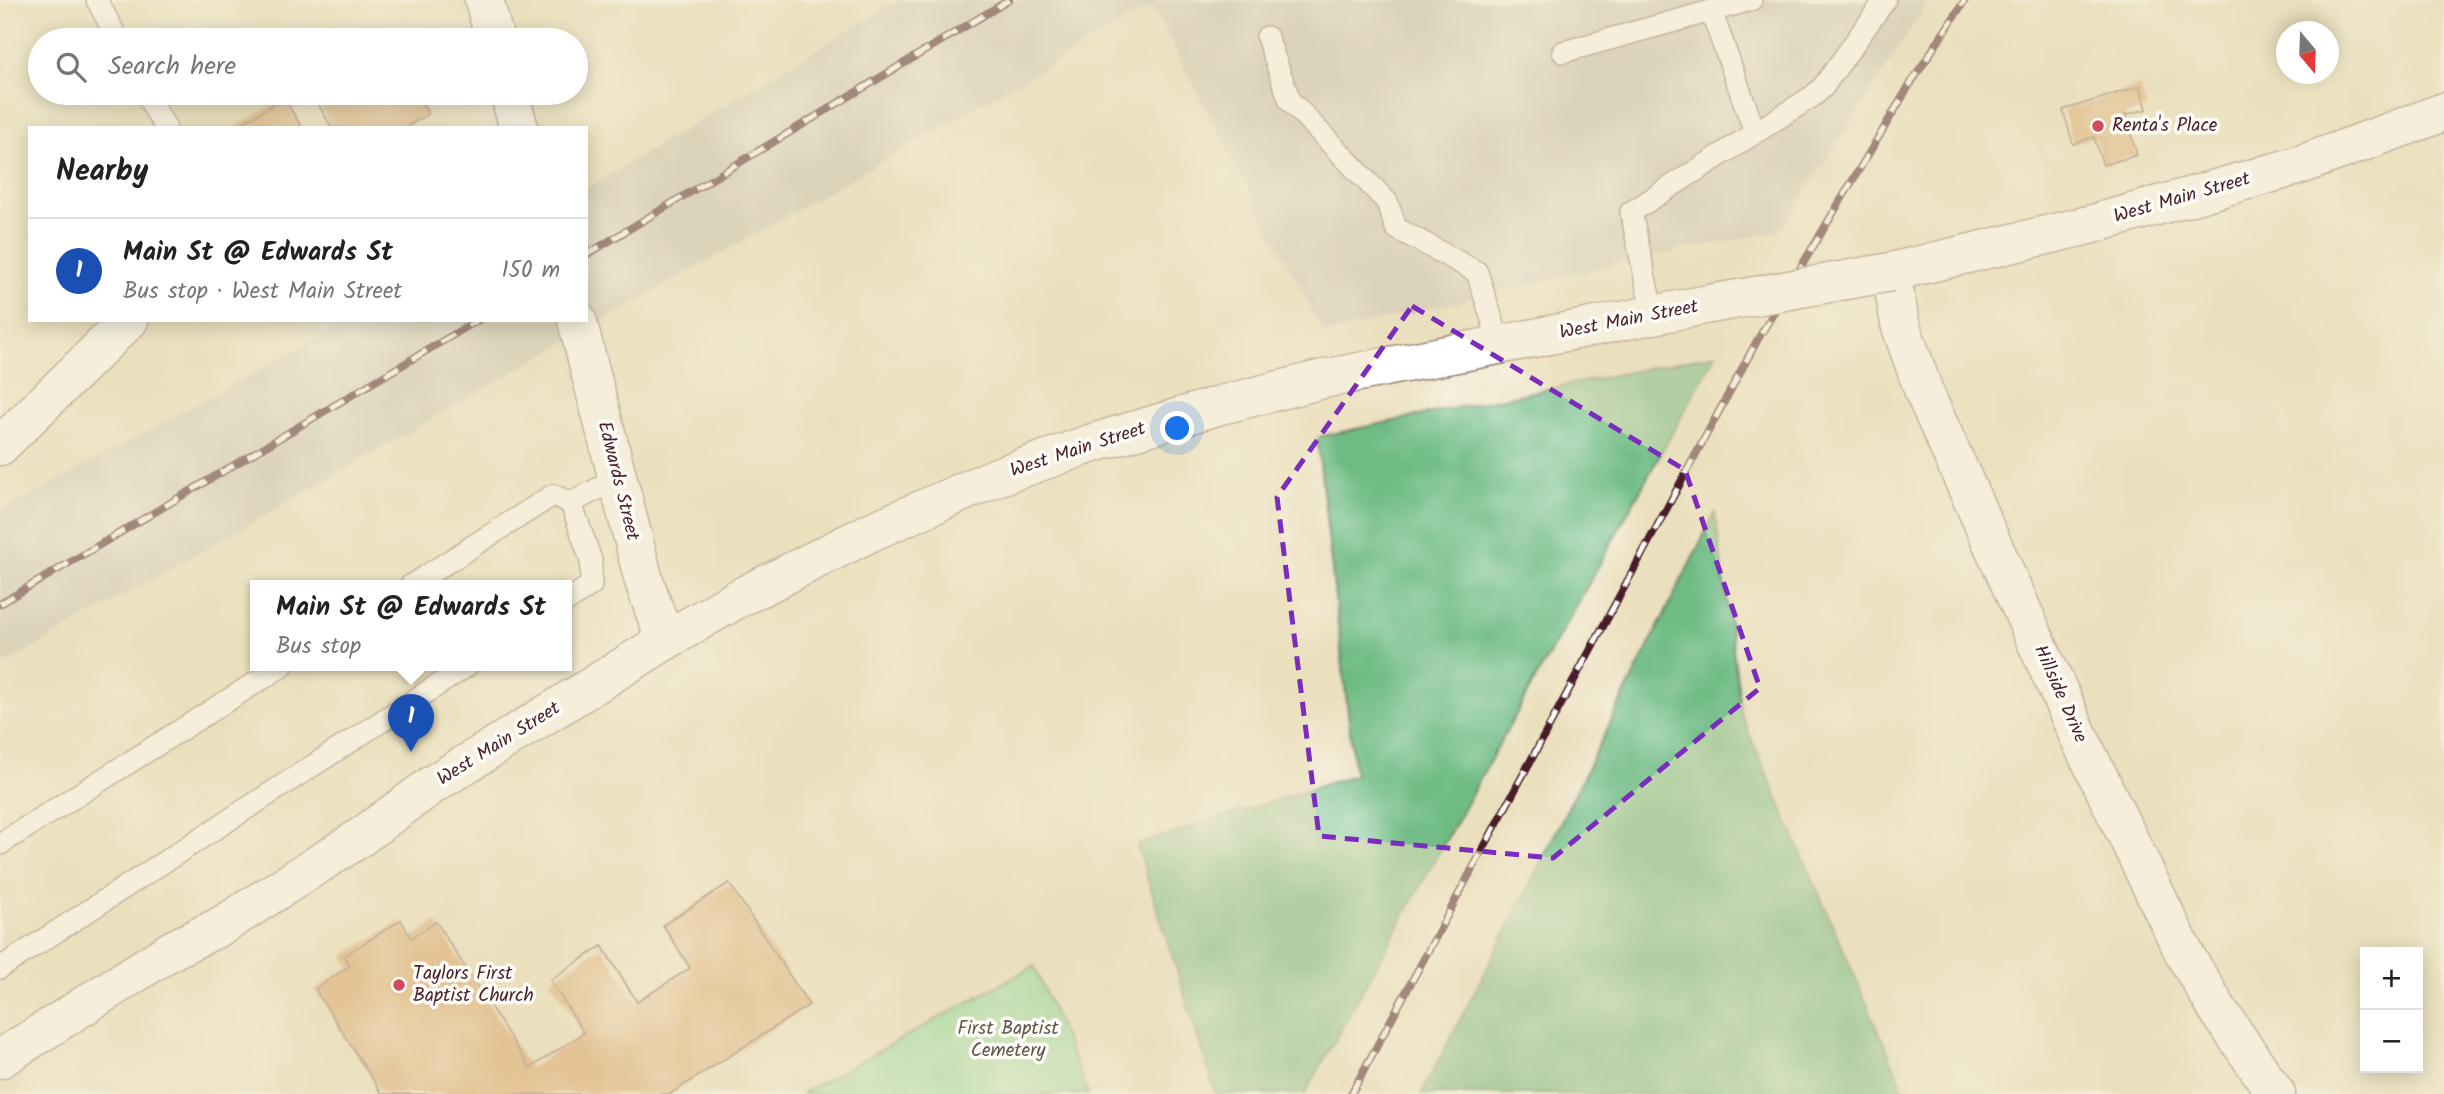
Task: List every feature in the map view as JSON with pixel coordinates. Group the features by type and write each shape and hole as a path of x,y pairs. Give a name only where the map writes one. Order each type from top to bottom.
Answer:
{"street":[{"path":"484,0 492,28"},
{"path":"512,105 518,126"},
{"name":"West Main Street","path":"0,1059 172,950 223,925 358,839 432,785 665,641 737,599 873,531 997,477 1093,443 1217,406 1323,379 1704,305 1891,272 2093,224 2301,165 2444,112"},
{"name":"Hillside Drive","path":"1891,272 1900,324 1924,392 2080,739 2184,953 2276,1094"},
{"path":"0,446 127,322"},
{"name":"Edwards Street","path":"578,322 644,580 665,641"}],"lane":[{"path":"97,0 112,28"},
{"path":"1563,52 1751,0"},
{"path":"1653,315 1631,212 1813,96 1823,87 1885,0"},
{"path":"1711,11 1755,132"},
{"path":"1267,37 1290,101 1387,202 1395,228 1477,272 1500,345"},
{"path":"152,105 165,126"},
{"path":"570,503 618,478"},
{"path":"419,580 553,495 570,503 591,560 591,585 572,598"},
{"path":"0,844 274,671"},
{"path":"0,968 459,671"}],"highlighted area":[{"path":"1412,306 1685,470 1760,688 1553,858 1319,836 1277,497"}],"shaded area":[{"path":"898,0 1930,0 1780,231 1641,258 1324,334 1152,6 0,667 0,513 345,322 588,322 588,188"}],"green space":[{"path":"1716,354 1305,1094 1216,1094 1137,845 1355,775 1317,437"},
{"path":"1715,513 1742,717 1906,1094 1421,1094 1504,936"},
{"name":"First Baptist Cemetery","path":"1034,966 1088,1094 801,1094"}],"building":[{"name":"Renta's Place","path":"2140,86 2147,109 2125,115 2137,155 2103,165 2094,137 2073,144 2063,110"},
{"path":"272,105 288,105 301,126 237,126"},
{"path":"319,105 422,105 428,114 407,126 331,126"},
{"name":"Taylors First Baptist Church","path":"729,883 809,1005 670,1094 382,1094 315,989 350,966 344,956 401,920 411,938 436,922 530,1068 584,1033 550,980 602,946 637,1002 690,968 663,925"}],"railway":[{"path":"588,254 1009,0"},
{"path":"1351,1094 1758,339 1909,86 1965,0"},
{"path":"0,604 475,322"}],"place":[{"name":"Renta's Place","path":"2098,126"},
{"name":"Main St @ Edwards St","path":"411,752"},
{"name":"Taylors First Baptist Church","path":"399,985"}]}
